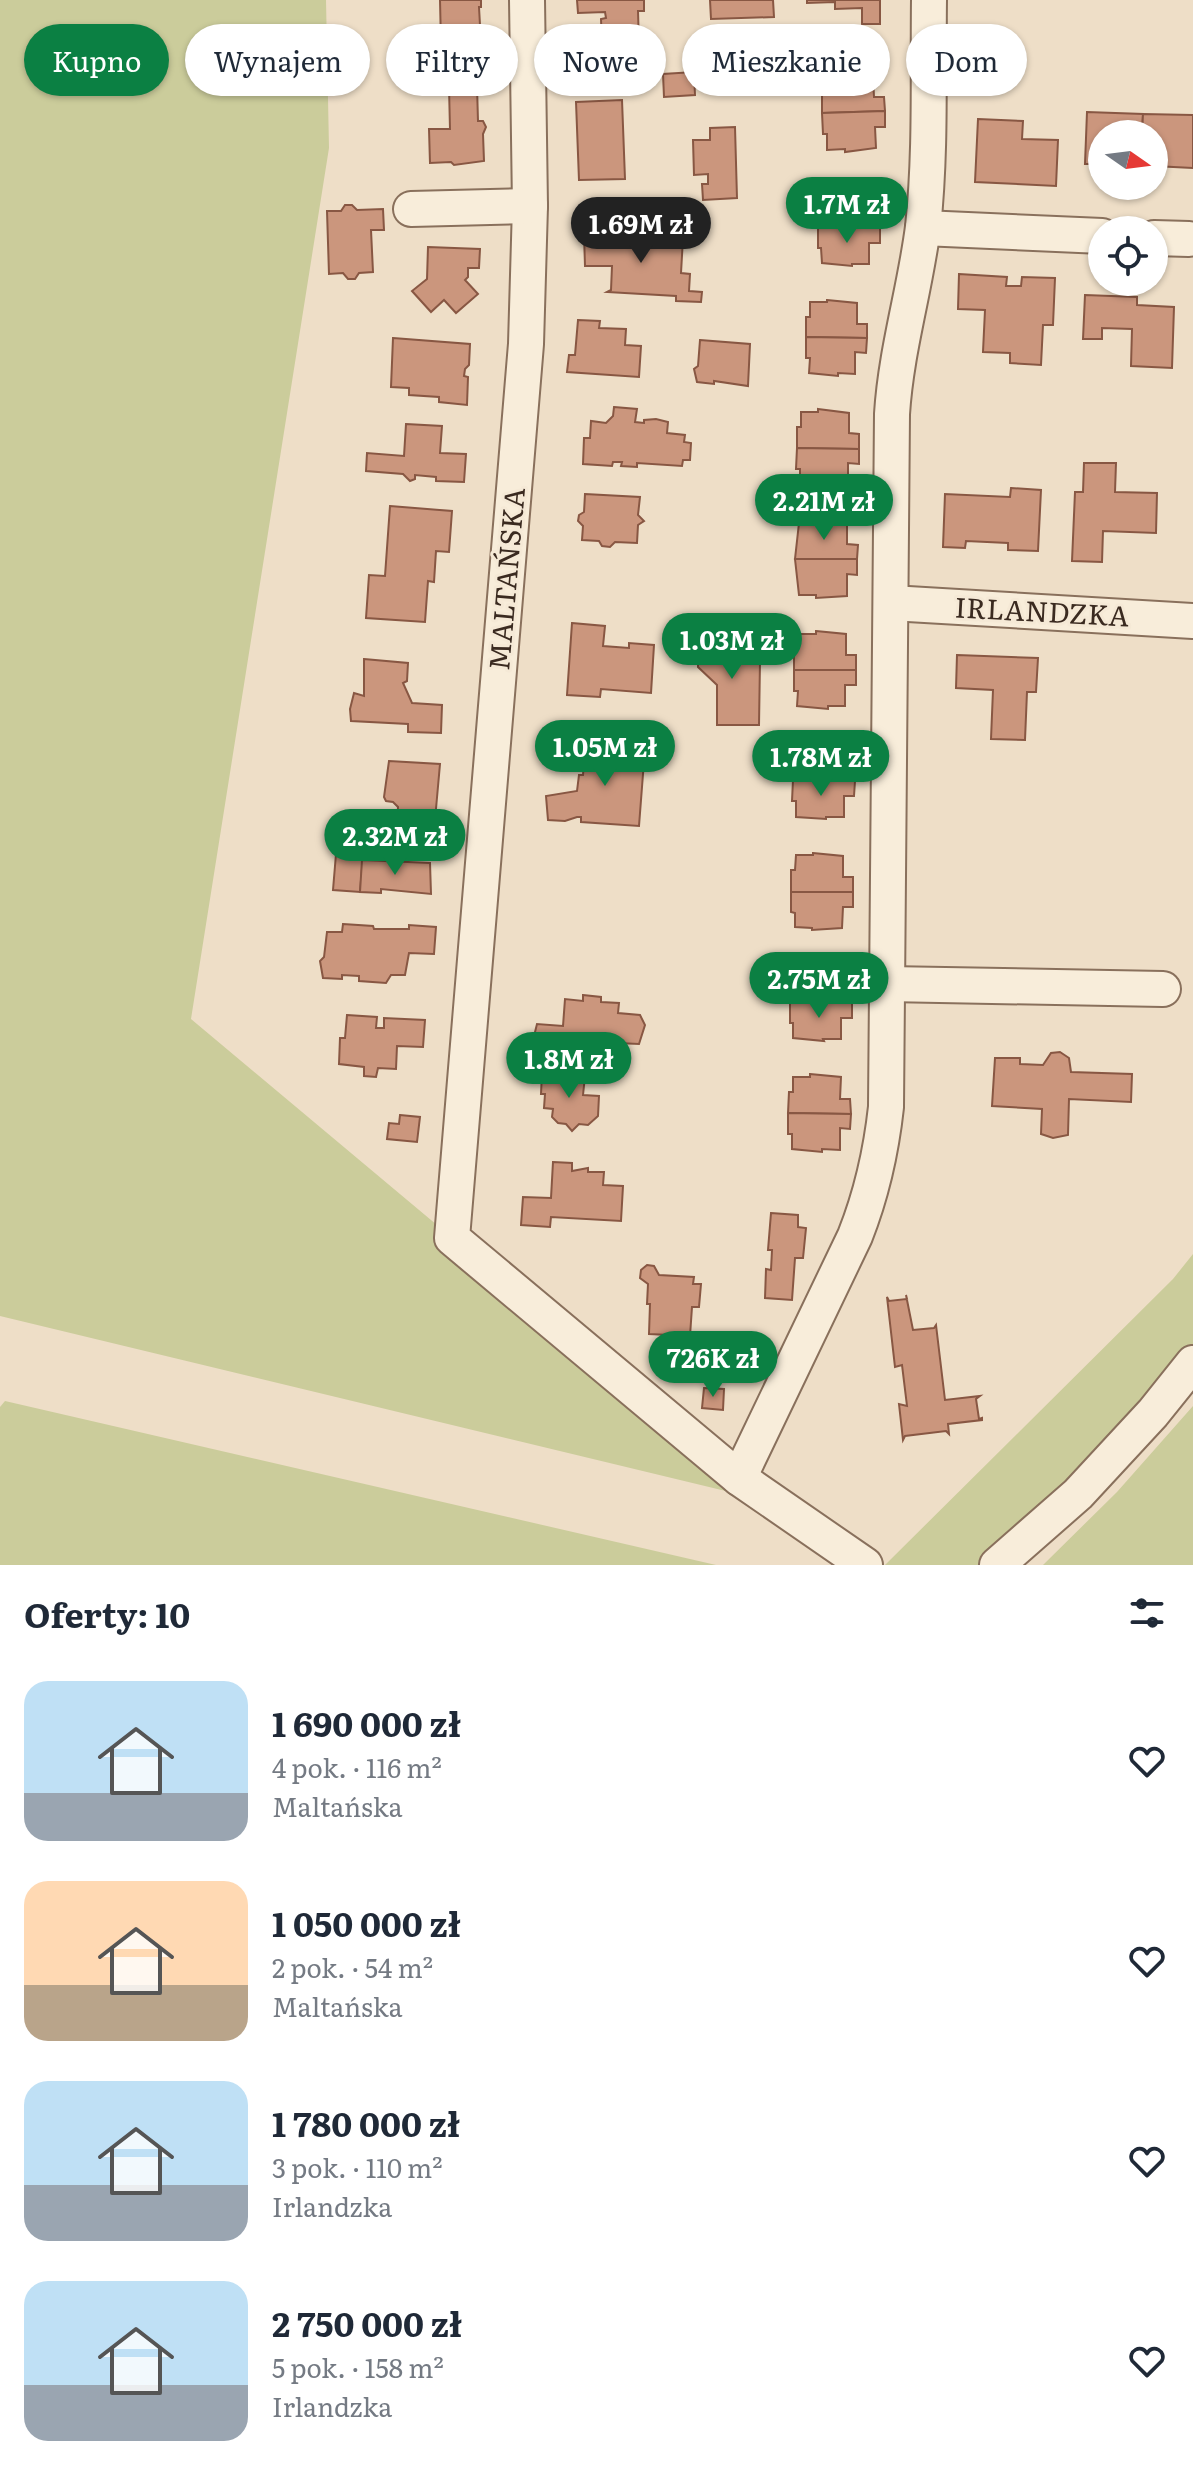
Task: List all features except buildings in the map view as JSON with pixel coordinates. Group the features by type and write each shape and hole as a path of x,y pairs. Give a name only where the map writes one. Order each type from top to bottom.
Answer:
{"street":[{"name":"MALTAŃSKA","path":"527,0 530,206 526,344 452,1238 739,1478 865,1565"},
{"path":"739,1478 835,1279 871,1194 881,1151 886,1107 894,387 926,196 929,0"},
{"path":"411,209 530,206"},
{"path":"923,228 1088,235"},
{"path":"1168,238 1189,239"},
{"name":"IRLANDZKA","path":"891,603 1193,621"},
{"path":"887,984 1163,989"},
{"path":"997,1565 1078,1494 1153,1413 1193,1363"}],"green space":[{"path":"0,0 326,0 326,24 185,24 185,96 328,96 329,148 191,1019 739,1478 775,1503 0,1316"},
{"path":"1193,1254 1193,1363 997,1565 885,1565 1173,1279"},
{"path":"5,1401 716,1565 0,1565 0,1407"},
{"path":"1193,1406 1193,1565 1043,1565 1117,1492"}]}
